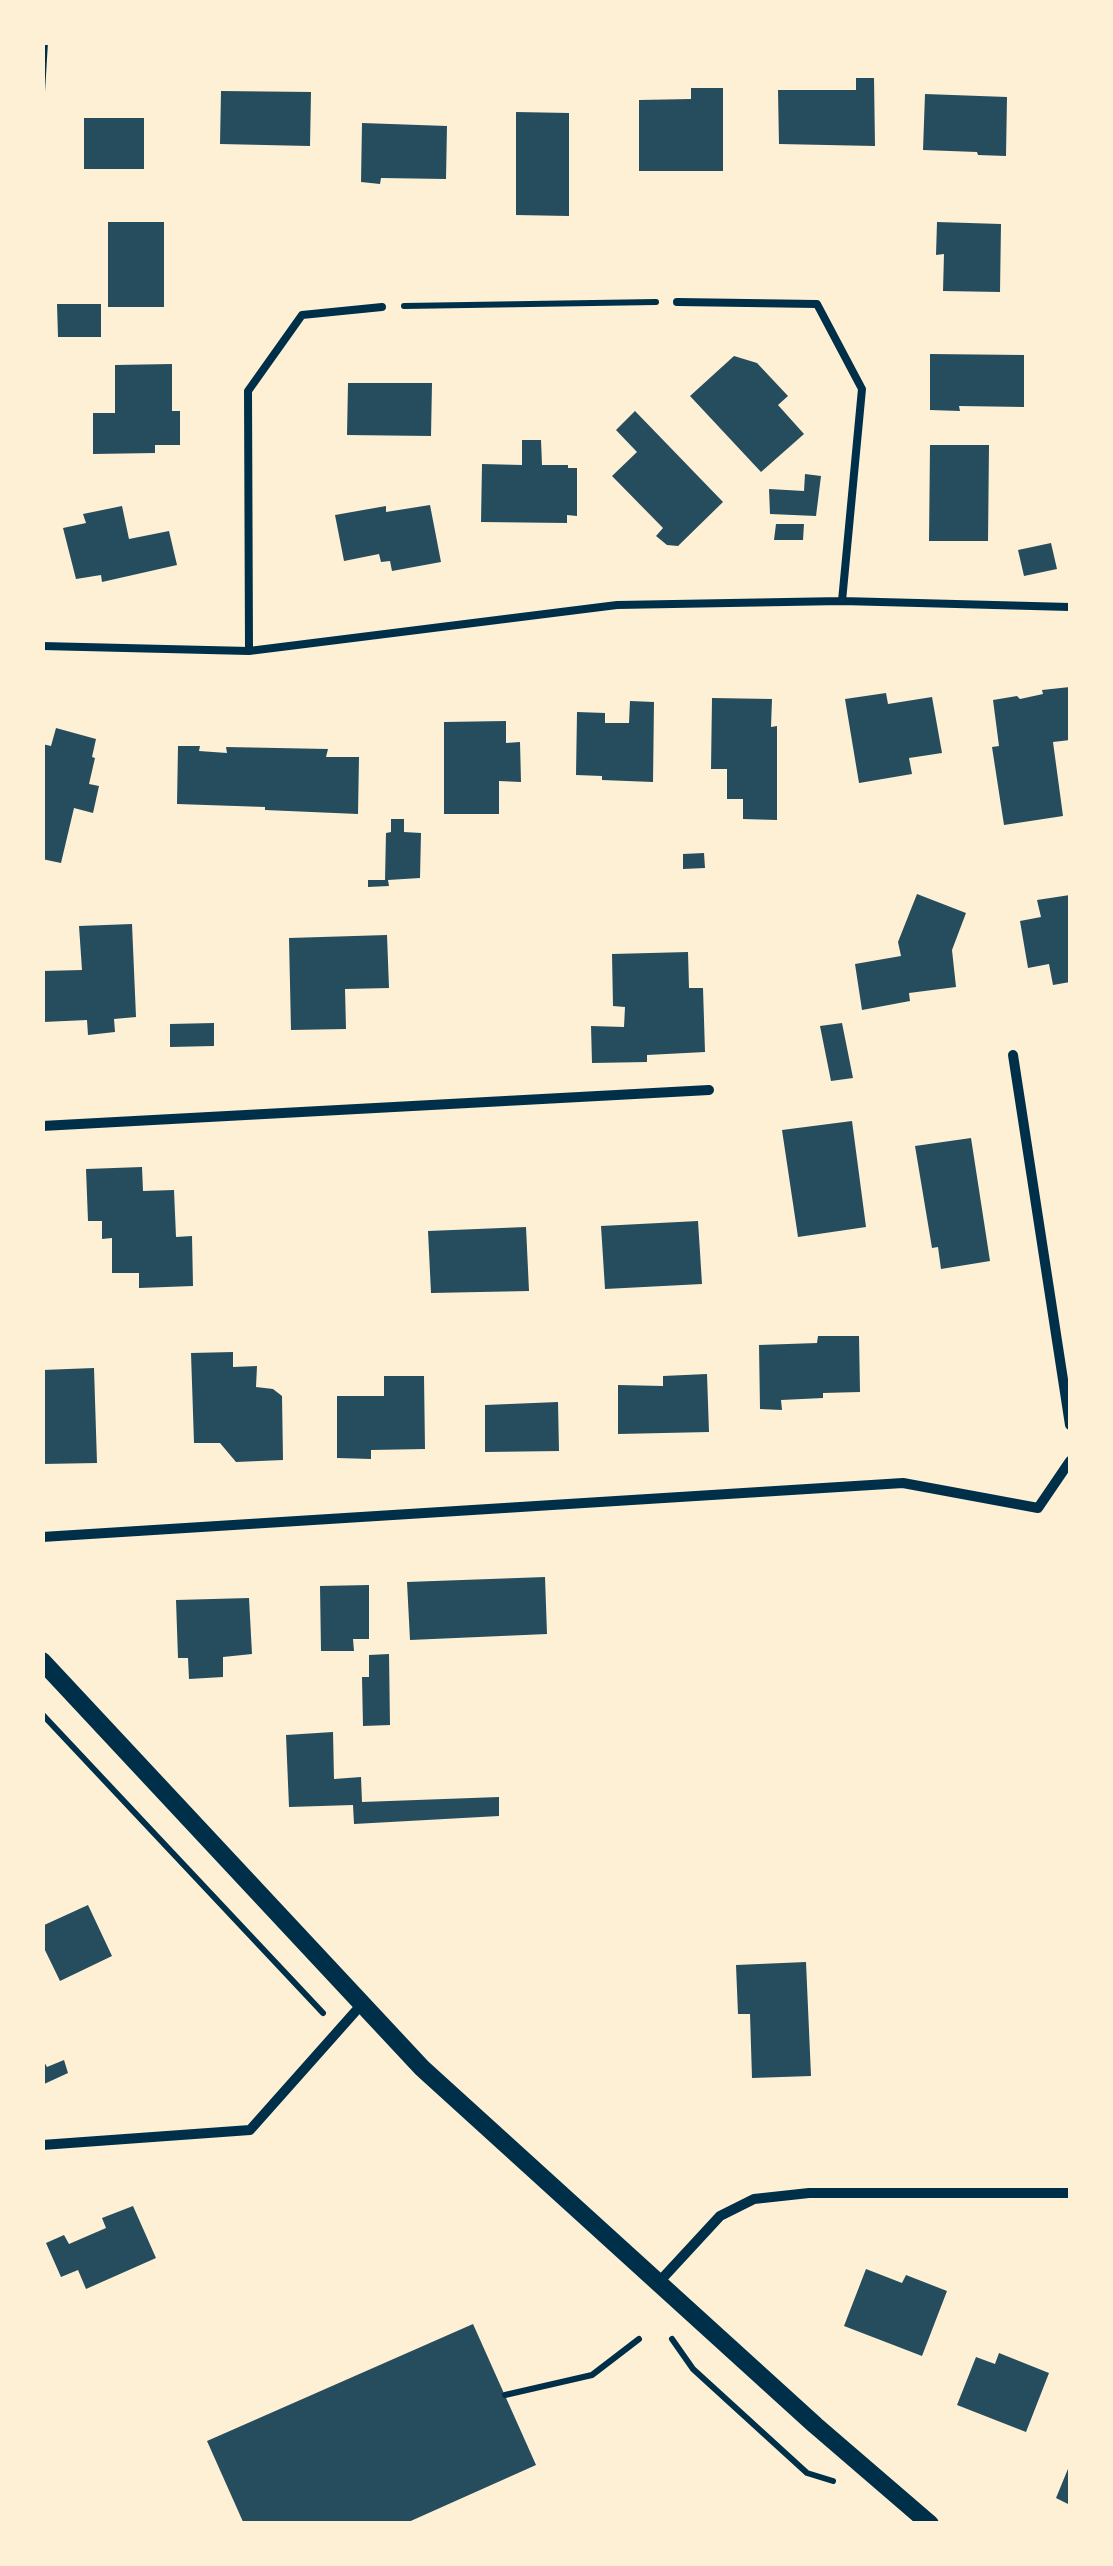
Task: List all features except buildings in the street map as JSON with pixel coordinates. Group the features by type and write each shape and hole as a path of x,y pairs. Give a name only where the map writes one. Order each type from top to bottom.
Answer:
{"street":[{"path":"1013,1055 1070,1426"},
{"path":"42,1126 710,1090"},
{"path":"42,1537 903,1483 1038,1508 1070,1461"},
{"path":"42,1661 422,2068 930,2524"},
{"path":"42,2145 250,2130 362,2004"},
{"path":"659,2282 720,2216 754,2199 810,2193 1070,2193"}],"lane":[{"path":"677,302 817,304 862,389 842,601"},
{"path":"249,651 248,391 302,315 382,307"},
{"path":"42,646 249,651 617,605 842,601 1070,607"}],"path":[{"path":"42,92 45,42"},
{"path":"382,307 677,302"},
{"path":"42,1714 338,2029"},
{"path":"504,2395 592,2376 639,2338"},
{"path":"673,2341 693,2369 806,2472 834,2481"}]}
